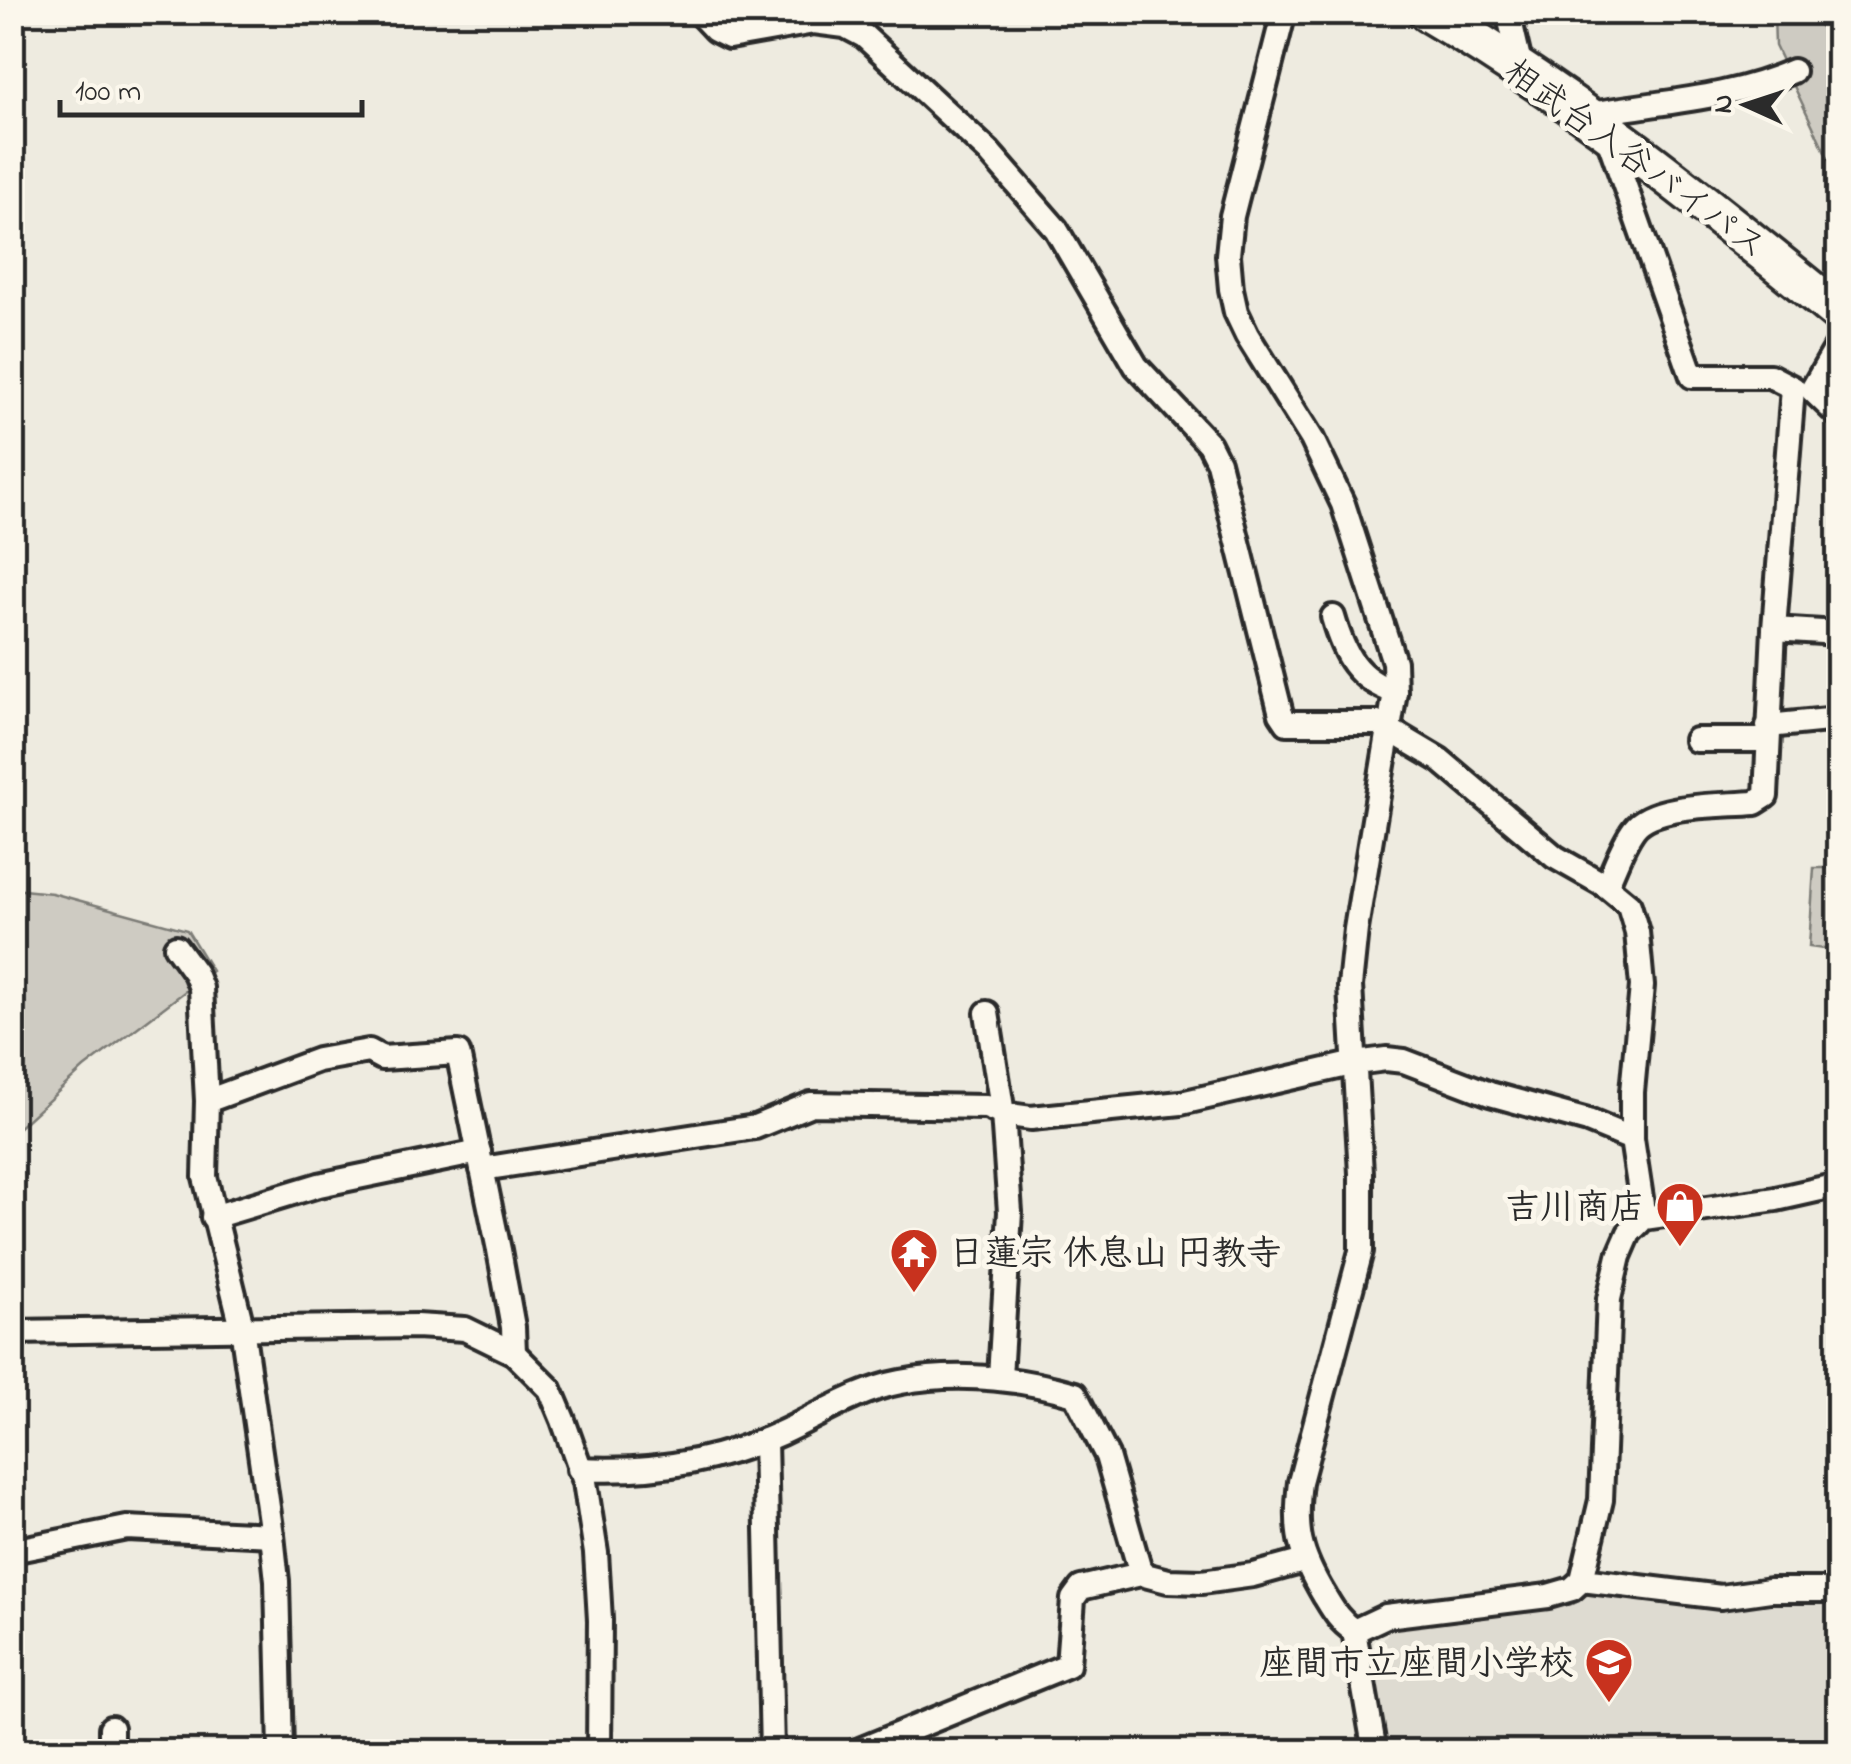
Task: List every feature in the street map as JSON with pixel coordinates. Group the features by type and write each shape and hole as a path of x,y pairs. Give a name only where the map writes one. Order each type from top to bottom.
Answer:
{"main road":[{"name":"相武台入谷バイパス","path":"1428,12 1595,122 1723,218 1838,312"}],"street":[{"path":"698,12 715,30 729,36 804,23 845,26 874,45 989,152 1056,229 1136,366 1208,444 1218,462 1280,714 1288,723 1378,722 1390,728 1440,760 1554,857 1606,886 1629,904 1637,932 1642,986 1632,1092 1632,1139 1644,1218"},
{"path":"1284,12 1232,216 1228,255 1231,289 1247,336 1312,440 1343,504 1394,662 1395,692 1350,986 1361,1251 1300,1482 1296,1516 1304,1560 1339,1621 1354,1631 1375,1752"},
{"path":"1508,12 1522,72"},
{"path":"1606,886 1634,828 1647,816 1662,811 1761,801 1766,796 1774,629 1794,388 1770,376 1692,376 1595,122 1758,86 1793,71"},
{"path":"1838,345 1812,390 1838,415"},
{"path":"1332,617 1349,664 1376,686 1395,692"},
{"path":"1774,629 1838,634 1838,627"},
{"path":"1696,740 1768,733 1838,719"},
{"path":"176,947 201,988 207,1101 205,1177 242,1327 272,1535 277,1581 280,1752"},
{"path":"987,1013 1004,1114 1010,1212 1000,1377"},
{"path":"207,1101 318,1060 369,1051 382,1058 458,1054 513,1327 514,1352"},
{"path":"213,1216 319,1185 755,1126 811,1104 986,1106 1004,1114 1032,1118 1181,1104 1386,1059 1404,1061 1490,1094 1588,1121 1632,1139"},
{"path":"1354,1631 1386,1616 1572,1590 1582,1580 1601,1500 1609,1299 1629,1233 1644,1218 1776,1199 1838,1185"},
{"path":"12,1332 416,1326 464,1329 514,1352 550,1389 585,1482 596,1553 600,1620 599,1752"},
{"path":"579,1470 636,1470 730,1453 860,1394 900,1382 1000,1377 1075,1394 1107,1456 1141,1574"},
{"path":"764,1440 772,1752"},
{"path":"12,1551 127,1528 272,1535"},
{"path":"855,1752 1068,1665 1073,1600 1081,1588 1141,1574 1168,1581 1202,1582 1304,1560"},
{"path":"1582,1580 1721,1597 1770,1590 1838,1590"}],"shaded area":[{"path":"1774,13 1808,13 1838,41 1838,179 1775,46"},
{"path":"1814,868 1838,868 1838,951 1809,947"},
{"path":"13,889 52,893 187,930 212,971 84,1068 13,1133"},
{"name":"座間市立座間小学校","path":"1587,1595 1725,1602 1838,1597 1838,1751 1389,1751 1371,1656 1393,1626 1543,1607"}],"place":[{"name":"吉川商店","path":"1680,1248"},
{"name":"日蓮宗 休息山 円教寺","path":"914,1294"},
{"name":"座間市立座間小学校","path":"1609,1704"}]}
